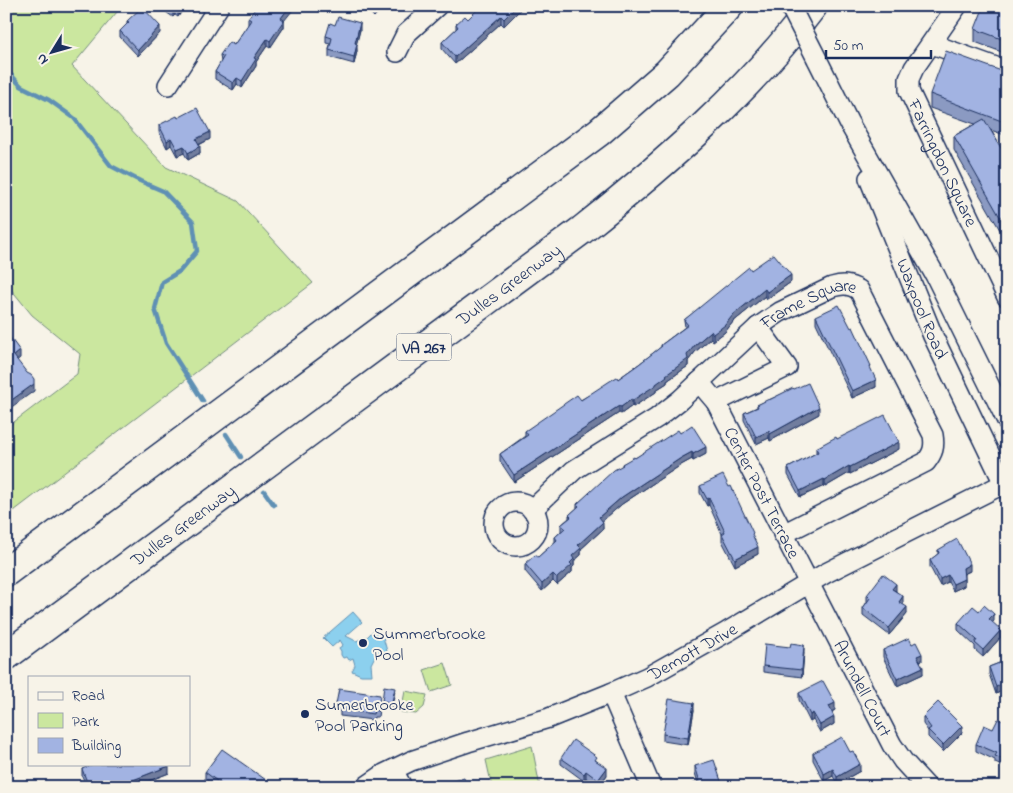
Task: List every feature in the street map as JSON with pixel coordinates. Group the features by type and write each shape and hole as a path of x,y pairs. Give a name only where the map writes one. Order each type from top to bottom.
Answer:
{"highway":[{"path":"6,572 599,132 667,73 729,6"},
{"name":"Dulles Greenway","path":"6,656 574,236 645,179 709,122 765,64 813,6"}],"street":[{"path":"168,85 219,6"},
{"path":"398,52 406,34 437,6"},
{"name":"Waxpool Road","path":"790,6 849,123 935,275 1007,421"},
{"name":"Farringdon Square","path":"957,6 914,68 909,79 909,91 1007,297"},
{"path":"932,44 1007,71"},
{"name":"Waxpool Road","path":"849,123 881,210 933,336 1006,485"},
{"name":"Frame Square","path":"532,510 574,470 657,418 758,328 780,312 832,286 841,284 851,285 859,290 933,436 935,445 932,454 926,462 783,534"},
{"path":"716,402 786,367 758,328"},
{"name":"Center Post Terrace","path":"699,382 716,402 808,583"},
{"name":"Demott Drive","path":"365,787 392,770 431,754 549,718 611,693 688,655 808,583 1006,485"},
{"name":"Arundell Court","path":"808,583 892,745 909,769 927,787"},
{"path":"611,693 651,787"},
{"path":"392,770 402,787"}],"green space":[{"path":"6,6 122,6 72,66 166,167 238,201 313,283 6,517 6,428 77,374 80,354 32,315 6,283"},
{"path":"445,663 452,685 431,692 424,670"},
{"path":"405,691 427,695 424,707 416,714 401,712"},
{"path":"532,746 540,787 492,787 486,760"}],"water":[{"name":"Summerbrooke Pool","path":"353,612 362,622 346,636 356,641 367,637 374,630 383,637 387,651 375,656 371,664 372,675 361,675 352,671 355,665 353,658 349,660 347,657 343,658 339,648 343,645 340,640 332,647 323,638"}],"building":[{"path":"168,6 181,6 178,10 175,8 173,10"},
{"path":"257,6 290,6 281,18 284,20 270,41 267,39 242,81 237,78 233,83 215,72 224,56 220,55 229,42 234,45 251,20 248,18"},
{"path":"370,6 378,6 374,10"},
{"path":"481,6 517,6 504,19 501,16 455,57 442,42 458,27 456,24 465,16 468,19"},
{"path":"984,6 1007,6 1007,41 975,29"},
{"path":"142,7 160,26 138,50 120,31 129,22 127,21"},
{"path":"338,17 360,23 354,57 329,50 332,38 326,36 330,23 335,25"},
{"path":"946,51 1007,73 1007,123 930,94"},
{"path":"197,108 210,132 196,139 200,146 188,153 184,146 177,149 171,138 167,141 159,125"},
{"path":"984,119 1007,158 1007,226 954,136"},
{"path":"774,254 791,275 767,292 765,289 713,334 711,331 695,345 687,355 688,359 656,385 621,407 619,406 514,475 500,454 528,435 525,431 577,395 581,400 617,377 618,379 688,325 684,320 749,267 751,270"},
{"path":"839,305 851,328 853,327 876,380 852,391 816,316"},
{"path":"6,332 20,351 14,356 34,379 34,384 6,404"},
{"path":"808,383 819,407 770,434 769,431 756,437 744,413 758,407 757,405 769,399"},
{"path":"885,415 899,442 800,491 788,468 818,452 816,448 836,437 837,439"},
{"path":"692,425 706,447 681,458 622,497 599,517 603,522 578,545 581,548 572,556 574,559 570,563 572,565 557,578 553,574 542,584 525,564 535,555 538,557 557,540 555,537 565,528 561,525 571,517 569,515 579,506 577,504 622,464 635,458 678,430 680,433"},
{"path":"723,475 729,487 731,486 758,547 735,559 722,534 725,532 709,498 707,499 700,486"},
{"path":"957,539 970,564 963,568 964,579 953,584 948,575 940,579 930,560 939,553 938,550"},
{"path":"883,574 896,584 892,589 903,596 899,602 907,607 889,628 863,608 870,598 867,595"},
{"path":"984,605 994,614 989,619 1001,630 983,650 975,643 977,640 958,623 973,606 979,611"},
{"path":"909,638 912,644 916,642 922,654 917,656 923,667 897,679 883,650"},
{"path":"791,643 804,645 802,670 763,666 765,644 790,647"},
{"path":"1007,660 1006,698 1002,684 996,687 989,667"},
{"path":"823,681 835,703 829,706 834,717 820,725 813,713 810,715 799,693"},
{"path":"384,686 395,688 392,702 382,701"},
{"path":"339,689 380,695 378,711 374,710 373,714 340,709 341,704 336,704"},
{"path":"669,699 694,703 688,738 663,734"},
{"path":"938,702 962,726 943,745 928,730 931,728 923,717"},
{"path":"998,719 1007,723 1005,734 1007,735 1007,761 995,756 997,753 976,744 984,725 993,729"},
{"path":"842,737 850,752 853,751 860,764 837,777 833,769 824,774 813,753"},
{"path":"573,740 597,757 595,760 607,768 598,780 586,771 584,774 561,758"},
{"path":"222,749 276,787 225,787 205,772"},
{"path":"714,760 723,787 694,787 693,784 700,782 695,766"},
{"path":"89,766 169,766 115,787 89,787 82,769"},
{"path":"464,778 467,787 438,787 438,786"}],"waterway":[{"path":"6,69 21,86 49,100 74,118 111,166 163,191 193,222 197,251 180,271 162,282 155,309 166,343 203,401"},
{"path":"226,434 241,457"},
{"path":"264,491 274,505"}],"place":[{"name":"Summerbrooke Pool","path":"363,643"},
{"name":"Sumerbrooke Pool Parking","path":"305,714"}]}
